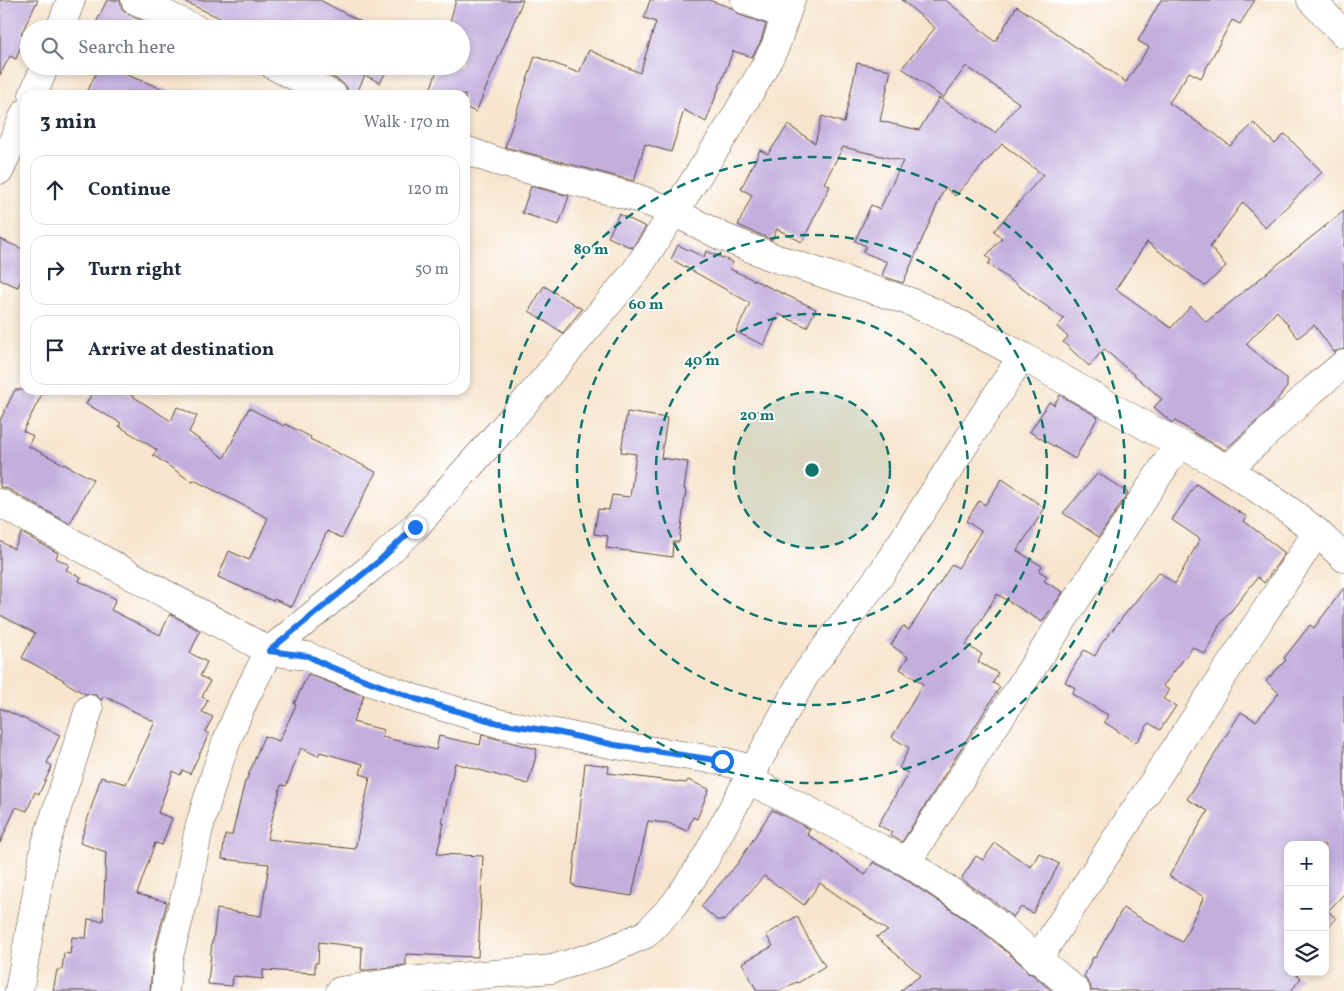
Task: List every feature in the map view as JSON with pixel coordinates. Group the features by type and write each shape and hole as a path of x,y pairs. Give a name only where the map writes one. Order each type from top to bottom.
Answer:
{"street":[{"path":"63,20 71,0"},
{"path":"135,0 177,20"},
{"path":"165,991 168,960 188,884 199,828 210,790 227,740 244,700 269,651 379,561 415,527 499,433 635,272 728,129 774,47 788,8 745,0"},
{"path":"1311,0 1344,34"},
{"path":"35,90 41,75"},
{"path":"292,75 323,90"},
{"path":"0,170 20,124"},
{"path":"470,152 496,161 637,198 674,212 723,237 775,258 911,302 966,327 1228,469 1318,532 1344,558"},
{"path":"340,991 395,982 552,969 604,953 646,934 674,905 705,859 805,675 881,574 1022,356"},
{"path":"1228,469 1314,389 1344,364"},
{"path":"907,862 1179,444"},
{"path":"0,503 269,651 308,656 328,666 416,699 498,723 556,732 615,745 722,761 752,775 907,862 990,918 1076,991"},
{"path":"1038,960 1318,532"},
{"path":"19,991 45,846 89,709"}],"building":[{"path":"0,0 38,0 28,20 20,20 20,49 16,59 10,56 0,75"},
{"path":"107,0 120,0 122,9 141,20 97,20"},
{"path":"181,0 320,0 357,20 224,20"},
{"path":"456,0 523,0 476,112 470,109 470,90 430,90 436,75 470,75 470,20 450,20"},
{"path":"650,0 709,0 732,8 740,15 766,24 761,41 752,57 733,51 706,122 684,110 671,152 645,144 634,181 505,147 535,56 579,73 589,50 640,73 656,22 644,18"},
{"path":"902,0 946,0 995,42 1017,6 1126,82 1149,47 1138,41 1161,0 1255,0 1240,24 1232,20 1201,78 1189,72 1169,103 1230,146 1254,123 1275,144 1285,134 1322,172 1265,228 1243,202 1210,247 1226,266 1205,286 1147,242 1116,289 1171,328 1191,306 1206,322 1344,211 1344,349 1334,352 1314,325 1298,338 1277,311 1246,344 1287,379 1287,387 1269,410 1225,450 1175,421 1171,422 1154,407 1162,399 1104,349 1089,366 1063,342 1068,337 1057,327 1064,319 988,264 991,260 986,256 1002,238 994,231 1043,175 1002,144 955,196 945,187 903,283 882,276 887,262 863,252 866,246 855,241 871,205 880,209 903,161 843,147 824,183 830,186 802,242 777,229 772,240 738,225 752,195 741,189 760,150 768,154 788,125 815,143 822,116 844,123 857,63 891,70 880,121 919,130 939,98 995,133 1019,103 966,66 943,98 902,68 935,28"},
{"path":"95,75 127,75 165,90 88,90"},
{"path":"329,75 365,75 358,90 348,90 340,81"},
{"path":"365,75 384,75 380,83"},
{"path":"531,186 569,196 559,225 522,213"},
{"path":"619,214 646,227 632,248 608,237"},
{"path":"0,239 20,248 20,282 18,287 0,280"},
{"path":"678,245 704,257 706,251 733,262 730,269 816,309 807,327 778,314 764,345 736,332 750,303 671,259"},
{"path":"544,286 582,309 563,333 529,311"},
{"path":"15,390 20,390 20,395 41,395 23,431 33,436 28,446 93,479 70,524 8,489 0,487 0,420"},
{"path":"91,395 131,395 171,421 177,407 197,416 189,432 224,458 249,408 311,437 310,439 376,472 342,538 327,531 292,607 274,599 273,601 218,577 229,551 249,560 268,518 194,480 192,482 153,455 157,450 119,426 121,423 86,404"},
{"path":"1060,395 1098,417 1075,459 1030,432 1049,402 1054,405"},
{"path":"627,412 667,418 661,458 688,462 679,542 673,542 672,557 606,548 608,536 594,534 598,509 609,510 612,495 630,497 636,454 621,452"},
{"path":"1098,473 1128,493 1099,537 1063,513"},
{"path":"1002,479 1045,508 1017,551 1042,566 1039,571 1047,576 1044,581 1063,592 1042,622 997,594 966,645 982,654 978,662 998,673 993,683 1000,687 902,842 890,835 892,832 878,825 908,773 899,768 909,748 892,737 923,684 900,669 908,657 891,645 903,626 909,630 952,564 958,568 981,531 966,521 979,501 985,505"},
{"path":"1196,484 1247,517 1244,521 1285,553 1264,583 1258,577 1219,626 1205,654 1193,647 1163,686 1169,690 1163,699 1176,706 1160,730 1149,723 1136,743 1104,722 1108,715 1072,694 1075,688 1065,682 1084,650 1095,656 1102,643 1159,572 1175,584 1200,539 1172,520"},
{"path":"22,533 58,553 56,558 69,565 66,570 81,577 79,581 116,599 111,610 160,635 170,614 200,631 190,653 207,662 200,676 210,681 202,697 208,700 202,712 213,717 205,732 209,734 190,774 183,770 180,775 173,771 158,813 172,818 162,845 155,843 137,894 167,902 153,956 150,991 53,991 57,970 62,970 64,953 70,954 72,937 86,938 88,919 103,921 106,852 80,843 101,777 126,784 155,722 104,696 101,700 94,694 85,694 64,680 22,658 35,633 0,615 0,541 14,549"},
{"path":"1344,588 1344,894 1329,910 1329,841 1284,841 1284,976 1298,976 1301,978 1291,991 1091,991 1090,985 1084,977 1093,957 1095,958 1123,908 1182,942 1204,897 1169,876 1208,811 1187,799 1241,712 1256,721 1279,693 1266,681 1286,660 1284,658 1310,625 1314,628"},
{"path":"308,674 364,696 353,722 384,730 382,737 436,750 439,736 480,745 482,735 537,749 528,784 455,763 437,854 483,856 478,957 406,954 406,965 361,970 362,947 319,942 318,963 315,963 315,973 263,970 263,979 233,976 232,986 208,984 217,909 261,916 269,864 222,859 225,835 232,835 245,781 264,736 279,741 296,705 294,704","holes":["301,748 318,756 320,752 363,764 360,774 370,777 355,849 267,839 281,785 286,786"]},
{"path":"0,708 60,735 47,763 52,766 39,794 35,792 27,811 16,807 0,843"},
{"path":"585,763 609,766 608,773 686,783 688,780 709,789 697,819 693,817 687,831 668,823 648,821 632,896 572,885"},
{"path":"772,810 810,829 807,834 865,875 873,862 899,875 981,930 1023,966 1028,973 1032,974 1052,991 900,991 921,975 876,937 888,931 820,883 804,905 764,876 725,920 717,920 701,906 738,863"},
{"path":"995,843 1031,867 1039,853 1059,864 1033,913 1021,907 1013,917 961,879 976,856 983,860"},
{"path":"1329,912 1336,918 1329,926"},
{"path":"797,916 825,966 798,983 779,991 757,991 742,963 773,946 766,935"}],"route":[{"path":"415,527 379,561 269,651 308,656 379,686 498,723 556,732 615,745 722,761"}]}
